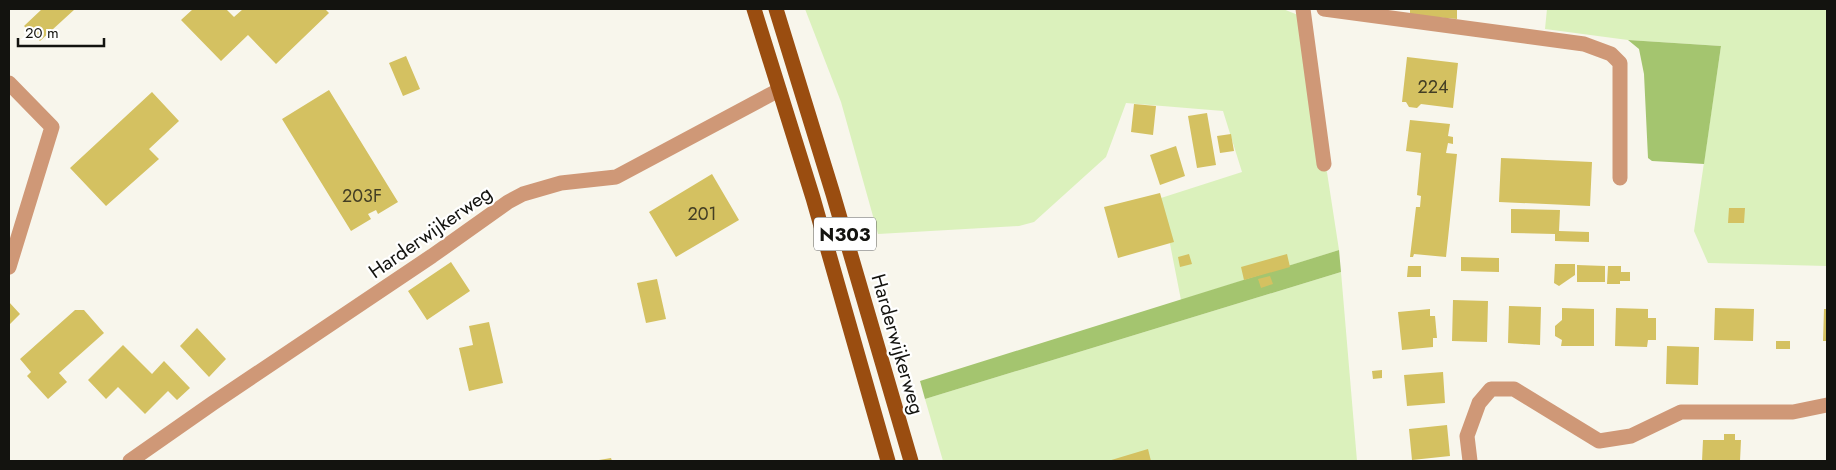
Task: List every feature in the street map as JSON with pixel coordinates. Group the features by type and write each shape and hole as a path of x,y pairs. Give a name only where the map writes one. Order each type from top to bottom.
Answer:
{"main road":[{"name":"Harderwijkerweg","path":"754,9 813,198 888,461"},
{"name":"Harderwijkerweg","path":"776,9 834,194 911,461"}],"lane":[{"path":"1303,9 1324,164"},
{"path":"1324,9 1584,44 1611,54 1620,63 1620,178"},
{"path":"9,83 52,127 9,267"},
{"name":"Harderwijkerweg","path":"130,461 432,256 508,202 523,194 561,183 616,177 779,90"},
{"path":"1470,461 1467,436 1479,403 1491,388 1514,388 1599,441 1631,436 1681,412 1792,412 1827,405"}],"green space":[{"path":"805,9 1283,9 1303,17 1339,250 1181,300 1161,198 1242,172 1223,111 1126,103 1106,157 1034,222 1019,226 878,234 841,102"},
{"path":"1547,9 1827,9 1827,266 1708,263 1694,231 1721,46 1628,40 1545,29"},
{"path":"1628,40 1721,46 1704,164 1652,161 1648,158 1644,74 1639,49"},
{"path":"1339,250 1341,272 925,399 920,381"},
{"path":"1341,272 1357,461 943,461 925,399"}],"building":[{"path":"42,9 75,9 40,41 24,26"},
{"path":"193,9 226,9 234,17 243,9 325,9 329,13 276,64 248,35 221,61 181,20"},
{"path":"1410,9 1457,9 1457,19 1410,15"},
{"path":"406,56 420,89 403,96 389,63"},
{"path":"1407,57 1458,63 1453,108 1421,104 1417,108 1409,107 1406,102 1402,102"},
{"path":"329,90 398,202 378,214 376,210 368,214 371,219 351,231 282,119"},
{"path":"152,92 179,121 149,149 159,159 106,206 70,168"},
{"path":"1134,104 1156,106 1153,135 1131,132"},
{"path":"1207,113 1216,165 1197,168 1188,116"},
{"path":"1410,120 1450,124 1448,136 1453,137 1453,144 1448,143 1446,153 1457,154 1446,257 1414,254 1413,257 1410,257 1416,207 1420,207 1421,196 1417,195 1421,153 1406,151"},
{"path":"1231,134 1234,151 1220,153 1217,136"},
{"path":"1176,146 1185,176 1160,185 1150,155"},
{"path":"1501,158 1592,162 1590,206 1499,202"},
{"path":"712,174 739,220 676,257 649,212"},
{"path":"1160,193 1174,242 1118,258 1104,207"},
{"path":"1729,208 1745,208 1744,223 1728,223"},
{"path":"1511,209 1560,210 1559,231 1589,232 1589,242 1555,241 1555,234 1511,233"},
{"path":"1189,254 1192,264 1180,267 1178,257"},
{"path":"1287,254 1290,267 1244,280 1241,267"},
{"path":"1461,257 1499,258 1499,272 1461,271"},
{"path":"451,262 470,291 427,320 408,291"},
{"path":"1555,264 1575,264 1575,275 1559,286 1554,283"},
{"path":"1577,265 1605,266 1605,282 1577,282"},
{"path":"1408,266 1421,266 1421,277 1407,277"},
{"path":"1608,266 1621,266 1621,272 1630,272 1630,281 1620,281 1620,284 1607,284"},
{"path":"1270,276 1273,284 1261,288 1258,279"},
{"path":"657,279 666,319 646,323 637,283"},
{"path":"1453,300 1488,301 1487,342 1452,341"},
{"path":"9,302 20,314 9,325"},
{"path":"1509,306 1541,307 1540,345 1508,343"},
{"path":"1562,308 1594,309 1594,346 1561,346 1562,340 1555,336 1555,326 1562,320"},
{"path":"1616,308 1648,309 1648,318 1656,318 1656,340 1648,340 1647,347 1615,346"},
{"path":"1715,308 1754,309 1753,341 1714,340"},
{"path":"1430,309 1430,316 1435,316 1437,338 1433,338 1433,347 1402,350 1398,312"},
{"path":"1824,309 1827,309 1827,341 1823,341"},
{"path":"75,310 84,310 104,333 59,373 67,382 48,399 27,376 31,372 20,359"},
{"path":"489,322 503,383 469,391 459,348 473,345 469,326"},
{"path":"197,328 226,359 209,377 180,346"},
{"path":"1776,341 1790,341 1790,349 1776,349"},
{"path":"123,345 152,374 164,361 190,388 177,400 168,391 145,414 118,387 106,399 88,380"},
{"path":"1667,346 1699,347 1698,385 1666,384"},
{"path":"1382,370 1382,378 1373,379 1372,371"},
{"path":"1443,372 1445,403 1407,406 1404,375"},
{"path":"1447,425 1450,456 1412,460 1409,429"},
{"path":"1724,434 1735,434 1735,440 1741,440 1740,461 1702,461 1703,440 1724,440"},
{"path":"1148,449 1151,461 1108,461"},
{"path":"611,458 612,461 599,461 599,460"}]}
